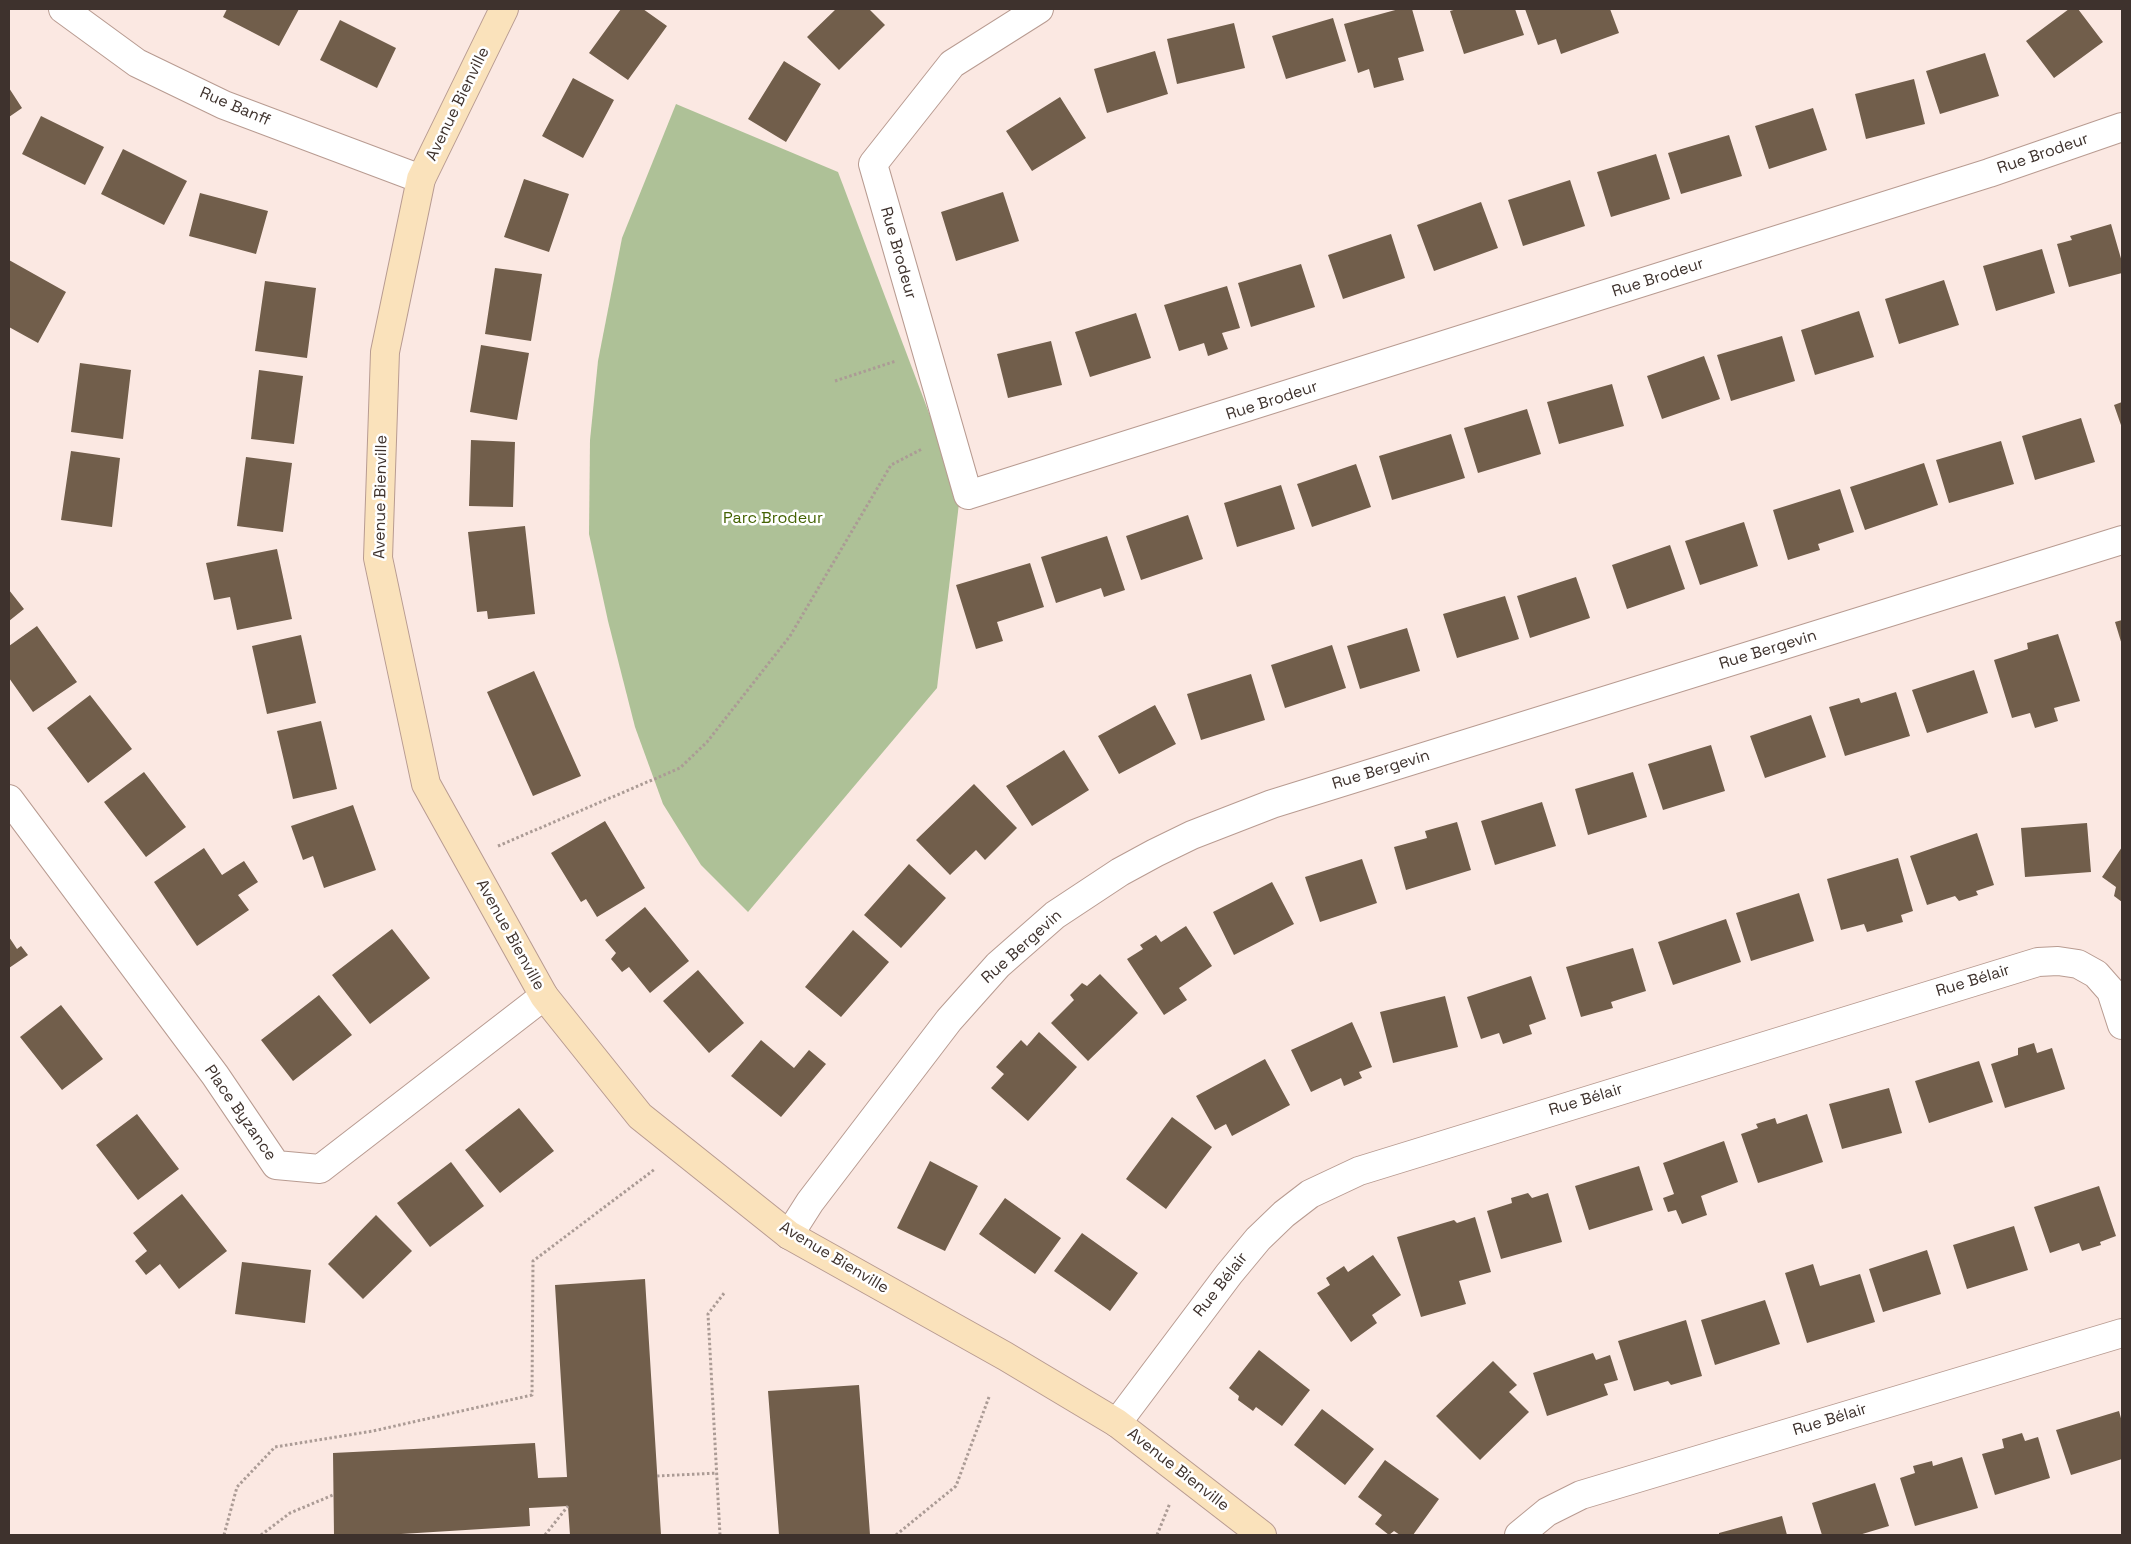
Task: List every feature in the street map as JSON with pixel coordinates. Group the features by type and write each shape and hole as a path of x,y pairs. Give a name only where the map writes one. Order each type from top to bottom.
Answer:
{"street":[{"name":"Rue Banff","path":"63,9 137,63 224,105 422,179"},
{"name":"Avenue Bienville","path":"504,9 422,179 385,352 378,558 426,784 544,996 640,1116 789,1234 1005,1356 1118,1423 1262,1535"},
{"name":"Rue Brodeur","path":"1039,9 952,64 873,164 968,495 1989,173 2122,127"},
{"name":"Rue Bergevin","path":"789,1234 810,1202 949,1020 998,965 1055,915 1120,872 1155,853 1216,825 1272,804 2122,540"},
{"name":"Place Byzance","path":"9,799 215,1075 276,1165 320,1169 544,996"},
{"name":"Rue Bélair","path":"1118,1423 1258,1239 1284,1214 1310,1194 1359,1171 2038,962 2058,960 2078,964 2096,974 2111,991 2122,1025"},
{"name":"Rue Bélair","path":"1519,1535 1547,1512 1580,1495 2122,1333"}],"path":[{"path":"835,381 926,352"},
{"path":"490,850 680,768 706,742 790,636 891,465 950,434"},
{"path":"224,1535 237,1487 275,1448 373,1431 532,1395 533,1260 681,1148"},
{"path":"720,1535 708,1314 725,1292"},
{"path":"896,1535 956,1486 989,1397"},
{"path":"657,1476 717,1473"},
{"path":"261,1535 290,1513 333,1495"},
{"path":"1157,1535 1170,1503"},
{"path":"545,1535 568,1506"}],"green space":[{"name":"Parc Brodeur","path":"676,104 838,172 960,495 937,688 748,912 701,865 663,804 635,727 608,621 589,534 590,440 598,361 622,238"}],"building":[{"path":"227,9 299,9 279,46 223,17"},
{"path":"621,9 643,9 667,26 628,80 589,53"},
{"path":"836,9 869,9 885,25 839,70 807,37"},
{"path":"1399,9 1412,9 1424,51 1398,58 1404,80 1374,88 1369,69 1358,73 1344,24"},
{"path":"1457,9 1515,9 1524,35 1464,54 1450,11"},
{"path":"1525,9 1610,9 1619,33 1561,54 1556,39 1538,45"},
{"path":"2069,9 2078,9 2103,42 2054,78 2026,41"},
{"path":"1333,18 1346,61 1286,79 1272,36"},
{"path":"340,20 396,48 377,88 320,60"},
{"path":"1234,23 1245,68 1177,84 1167,39"},
{"path":"1155,51 1168,94 1107,113 1094,69"},
{"path":"1985,53 1999,96 1940,114 1926,71"},
{"path":"784,61 821,84 786,142 748,119"},
{"path":"573,78 614,100 583,158 542,136"},
{"path":"1914,79 1925,124 1866,139 1855,94"},
{"path":"9,88 22,108 9,117"},
{"path":"1060,97 1086,138 1032,171 1006,131"},
{"path":"1813,108 1827,150 1769,169 1755,126"},
{"path":"41,116 104,147 85,185 22,154"},
{"path":"1729,135 1742,176 1681,194 1668,153"},
{"path":"123,149 187,181 164,225 101,194"},
{"path":"1656,154 1670,199 1611,217 1597,172"},
{"path":"524,179 569,194 549,252 504,237"},
{"path":"1570,180 1585,226 1523,246 1508,200"},
{"path":"1003,192 1019,241 956,261 941,212"},
{"path":"200,193 268,211 256,254 189,236"},
{"path":"1481,202 1498,248 1434,271 1417,225"},
{"path":"2111,224 2122,262 2122,273 2069,287 2057,244 2072,240 2070,236"},
{"path":"1391,234 1405,278 1343,299 1328,255"},
{"path":"2042,249 2055,293 1996,311 1983,266"},
{"path":"9,260 66,292 38,343 9,327"},
{"path":"1301,264 1315,307 1251,327 1238,283"},
{"path":"495,268 542,274 531,341 485,334"},
{"path":"1944,280 1959,325 1899,344 1885,299"},
{"path":"265,281 316,288 307,358 255,351"},
{"path":"1227,286 1240,328 1222,333 1228,349 1208,356 1204,343 1179,351 1164,305"},
{"path":"1859,311 1874,357 1815,375 1801,330"},
{"path":"1136,313 1151,358 1090,377 1075,332"},
{"path":"1782,336 1795,381 1731,401 1717,355"},
{"path":"1051,341 1062,385 1008,398 997,354"},
{"path":"481,345 529,353 517,420 470,412"},
{"path":"1704,356 1720,399 1662,419 1647,376"},
{"path":"80,363 131,370 123,439 71,432"},
{"path":"259,370 303,376 294,444 251,439"},
{"path":"1612,384 1624,426 1559,444 1547,402"},
{"path":"2122,402 2122,428 2114,405"},
{"path":"1527,409 1541,454 1478,473 1464,428"},
{"path":"2081,418 2095,462 2035,480 2022,436"},
{"path":"1451,434 1465,478 1392,500 1379,456"},
{"path":"471,440 515,442 513,507 469,506"},
{"path":"2001,441 2014,484 1949,503 1936,460"},
{"path":"71,451 120,458 112,527 61,520"},
{"path":"246,457 292,463 283,532 237,526"},
{"path":"1924,463 1938,505 1865,530 1850,487"},
{"path":"1356,464 1371,507 1312,527 1297,484"},
{"path":"1281,485 1295,529 1237,547 1224,503"},
{"path":"1840,489 1854,532 1818,544 1820,550 1788,560 1773,510"},
{"path":"1188,515 1203,559 1141,580 1126,536"},
{"path":"1744,522 1758,566 1700,585 1685,541"},
{"path":"525,526 535,614 488,619 487,611 477,612 468,532"},
{"path":"1107,536 1125,590 1104,597 1101,588 1056,603 1041,557"},
{"path":"1670,545 1685,589 1627,609 1612,565"},
{"path":"277,549 292,619 237,630 230,597 214,600 206,563"},
{"path":"1030,563 1044,607 997,622 1003,641 976,649 956,585"},
{"path":"1576,577 1590,618 1530,638 1517,596"},
{"path":"9,590 24,609 9,621"},
{"path":"1505,596 1519,639 1457,658 1443,614"},
{"path":"2122,620 2122,645 2115,622"},
{"path":"37,626 77,682 33,712 9,678 9,646"},
{"path":"1407,628 1420,671 1360,689 1347,646"},
{"path":"2058,634 2080,701 2054,708 2058,721 2035,728 2030,713 2012,718 1994,660 2028,649 2027,643"},
{"path":"301,635 316,703 267,714 252,646"},
{"path":"1332,645 1346,688 1285,708 1271,665"},
{"path":"1974,670 1988,713 1927,733 1912,690"},
{"path":"534,671 581,776 533,796 487,692"},
{"path":"1251,674 1265,720 1201,740 1187,694"},
{"path":"1896,692 1910,736 1845,756 1829,707 1859,698 1861,703"},
{"path":"90,695 132,749 88,783 47,728"},
{"path":"1155,705 1176,744 1119,774 1098,736"},
{"path":"1811,715 1826,757 1765,778 1750,736"},
{"path":"321,721 337,789 293,799 277,731"},
{"path":"1711,745 1725,791 1663,810 1648,764"},
{"path":"1064,750 1089,790 1032,826 1006,786"},
{"path":"144,772 186,827 146,857 104,802"},
{"path":"1633,772 1647,817 1588,835 1575,789"},
{"path":"974,784 1017,828 985,860 976,850 950,875 916,840"},
{"path":"1542,802 1556,846 1495,865 1481,821"},
{"path":"353,805 376,870 324,888 313,856 303,860 291,826"},
{"path":"605,821 645,888 597,917 586,899 581,902 551,853"},
{"path":"1457,822 1471,870 1406,890 1394,847 1427,838 1425,831"},
{"path":"2087,823 2091,872 2025,877 2021,828"},
{"path":"1977,833 1994,885 1976,891 1978,895 1959,901 1955,896 1927,905 1910,856"},
{"path":"2122,847 2122,902 2114,896 2116,887 2102,877"},
{"path":"204,848 222,875 244,861 258,882 238,895 249,910 197,946 154,882"},
{"path":"1898,858 1913,911 1901,915 1903,922 1867,932 1864,924 1841,930 1827,879"},
{"path":"1362,859 1377,903 1320,922 1305,877"},
{"path":"909,864 946,898 901,948 864,915"},
{"path":"1272,882 1294,924 1234,955 1213,912"},
{"path":"1799,893 1814,941 1751,961 1736,913"},
{"path":"645,907 689,961 650,993 629,967 622,972 611,959 616,953 605,940"},
{"path":"1726,919 1741,962 1673,985 1658,942"},
{"path":"1186,926 1212,966 1179,988 1187,1000 1164,1015 1127,959 1143,949 1140,945 1156,935 1161,942"},
{"path":"392,929 430,978 370,1024 332,975"},
{"path":"853,930 889,962 841,1017 805,987"},
{"path":"9,937 17,949 21,946 28,955 9,968"},
{"path":"1633,948 1646,991 1611,1002 1613,1008 1581,1017 1566,967"},
{"path":"698,970 744,1023 709,1053 663,1001"},
{"path":"1100,974 1138,1013 1088,1061 1051,1023 1074,1000 1070,995 1082,983 1087,986"},
{"path":"1531,976 1546,1019 1529,1025 1532,1034 1503,1044 1499,1033 1481,1039 1467,997"},
{"path":"319,995 352,1035 293,1081 261,1040"},
{"path":"1445,996 1458,1047 1393,1063 1380,1012"},
{"path":"61,1005 103,1059 62,1090 20,1037"},
{"path":"1352,1022 1372,1067 1359,1072 1362,1078 1344,1086 1341,1078 1311,1092 1291,1050"},
{"path":"1039,1032 1077,1067 1028,1121 991,1088 1004,1074 996,1067 1021,1040 1027,1046"},
{"path":"761,1040 794,1068 809,1050 826,1064 781,1117 731,1076"},
{"path":"2034,1043 2037,1053 2052,1048 2065,1089 2005,1108 1991,1064 2018,1055 2018,1048"},
{"path":"1265,1059 1290,1105 1232,1136 1226,1124 1215,1130 1196,1096"},
{"path":"1979,1061 1993,1102 1929,1123 1915,1081"},
{"path":"1889,1088 1902,1133 1842,1149 1829,1104"},
{"path":"519,1108 554,1151 500,1193 465,1150"},
{"path":"137,1114 179,1169 138,1200 96,1145"},
{"path":"1807,1114 1823,1162 1758,1183 1741,1134 1758,1128 1756,1124 1775,1118 1777,1124"},
{"path":"1172,1117 1212,1147 1166,1209 1126,1179"},
{"path":"1724,1141 1738,1182 1701,1196 1707,1215 1682,1224 1676,1210 1668,1212 1663,1198 1674,1194 1663,1163"},
{"path":"930,1161 978,1186 945,1251 897,1228"},
{"path":"451,1162 484,1206 430,1247 397,1203"},
{"path":"1639,1166 1653,1210 1589,1230 1575,1186"},
{"path":"2099,1186 2116,1236 2100,1242 2101,1245 2082,1251 2079,1243 2050,1253 2034,1207"},
{"path":"1528,1193 1532,1198 1548,1193 1562,1242 1501,1259 1487,1211 1512,1203 1511,1198"},
{"path":"182,1194 227,1251 179,1289 160,1264 146,1275 135,1261 147,1251 133,1233"},
{"path":"1005,1198 1061,1238 1035,1274 979,1234"},
{"path":"376,1215 412,1251 363,1299 328,1264"},
{"path":"1475,1217 1491,1272 1459,1281 1466,1304 1421,1317 1397,1237 1454,1220 1457,1223"},
{"path":"2014,1226 2028,1270 1967,1289 1953,1245"},
{"path":"1082,1233 1138,1273 1110,1311 1054,1271"},
{"path":"1927,1250 1941,1294 1883,1312 1869,1269"},
{"path":"1373,1255 1401,1295 1372,1315 1377,1323 1351,1342 1317,1293 1330,1285 1326,1278 1344,1266 1348,1272"},
{"path":"242,1262 311,1270 305,1323 235,1314"},
{"path":"1813,1264 1820,1286 1860,1274 1875,1322 1807,1343 1785,1273"},
{"path":"645,1279 661,1535 570,1535 568,1506 529,1508 530,1526 385,1535 334,1535 333,1453 535,1443 538,1478 567,1477 555,1285"},
{"path":"1765,1300 1780,1344 1715,1365 1701,1320"},
{"path":"1686,1320 1702,1376 1671,1385 1668,1381 1634,1391 1618,1341"},
{"path":"1259,1350 1310,1390 1282,1426 1256,1407 1253,1411 1238,1400 1239,1396 1229,1388"},
{"path":"1593,1353 1596,1360 1610,1355 1618,1380 1604,1384 1608,1395 1547,1416 1533,1373"},
{"path":"1493,1361 1517,1385 1509,1392 1529,1412 1480,1460 1436,1416"},
{"path":"859,1385 870,1535 779,1535 768,1391"},
{"path":"1322,1409 1374,1449 1345,1485 1294,1445"},
{"path":"2119,1411 2122,1422 2122,1459 2071,1475 2056,1430"},
{"path":"2022,1433 2025,1441 2038,1437 2050,1478 1995,1495 1982,1454 2004,1448 2002,1439"},
{"path":"1962,1457 1978,1508 1915,1526 1900,1478 1915,1473 1913,1466 1932,1461 1933,1466"},
{"path":"1385,1460 1439,1499 1413,1535 1400,1535 1394,1531 1389,1535 1375,1524 1382,1515 1358,1497"},
{"path":"1875,1483 1889,1526 1859,1535 1822,1535 1812,1503"},
{"path":"1782,1516 1787,1535 1719,1535 1719,1533"}]}
